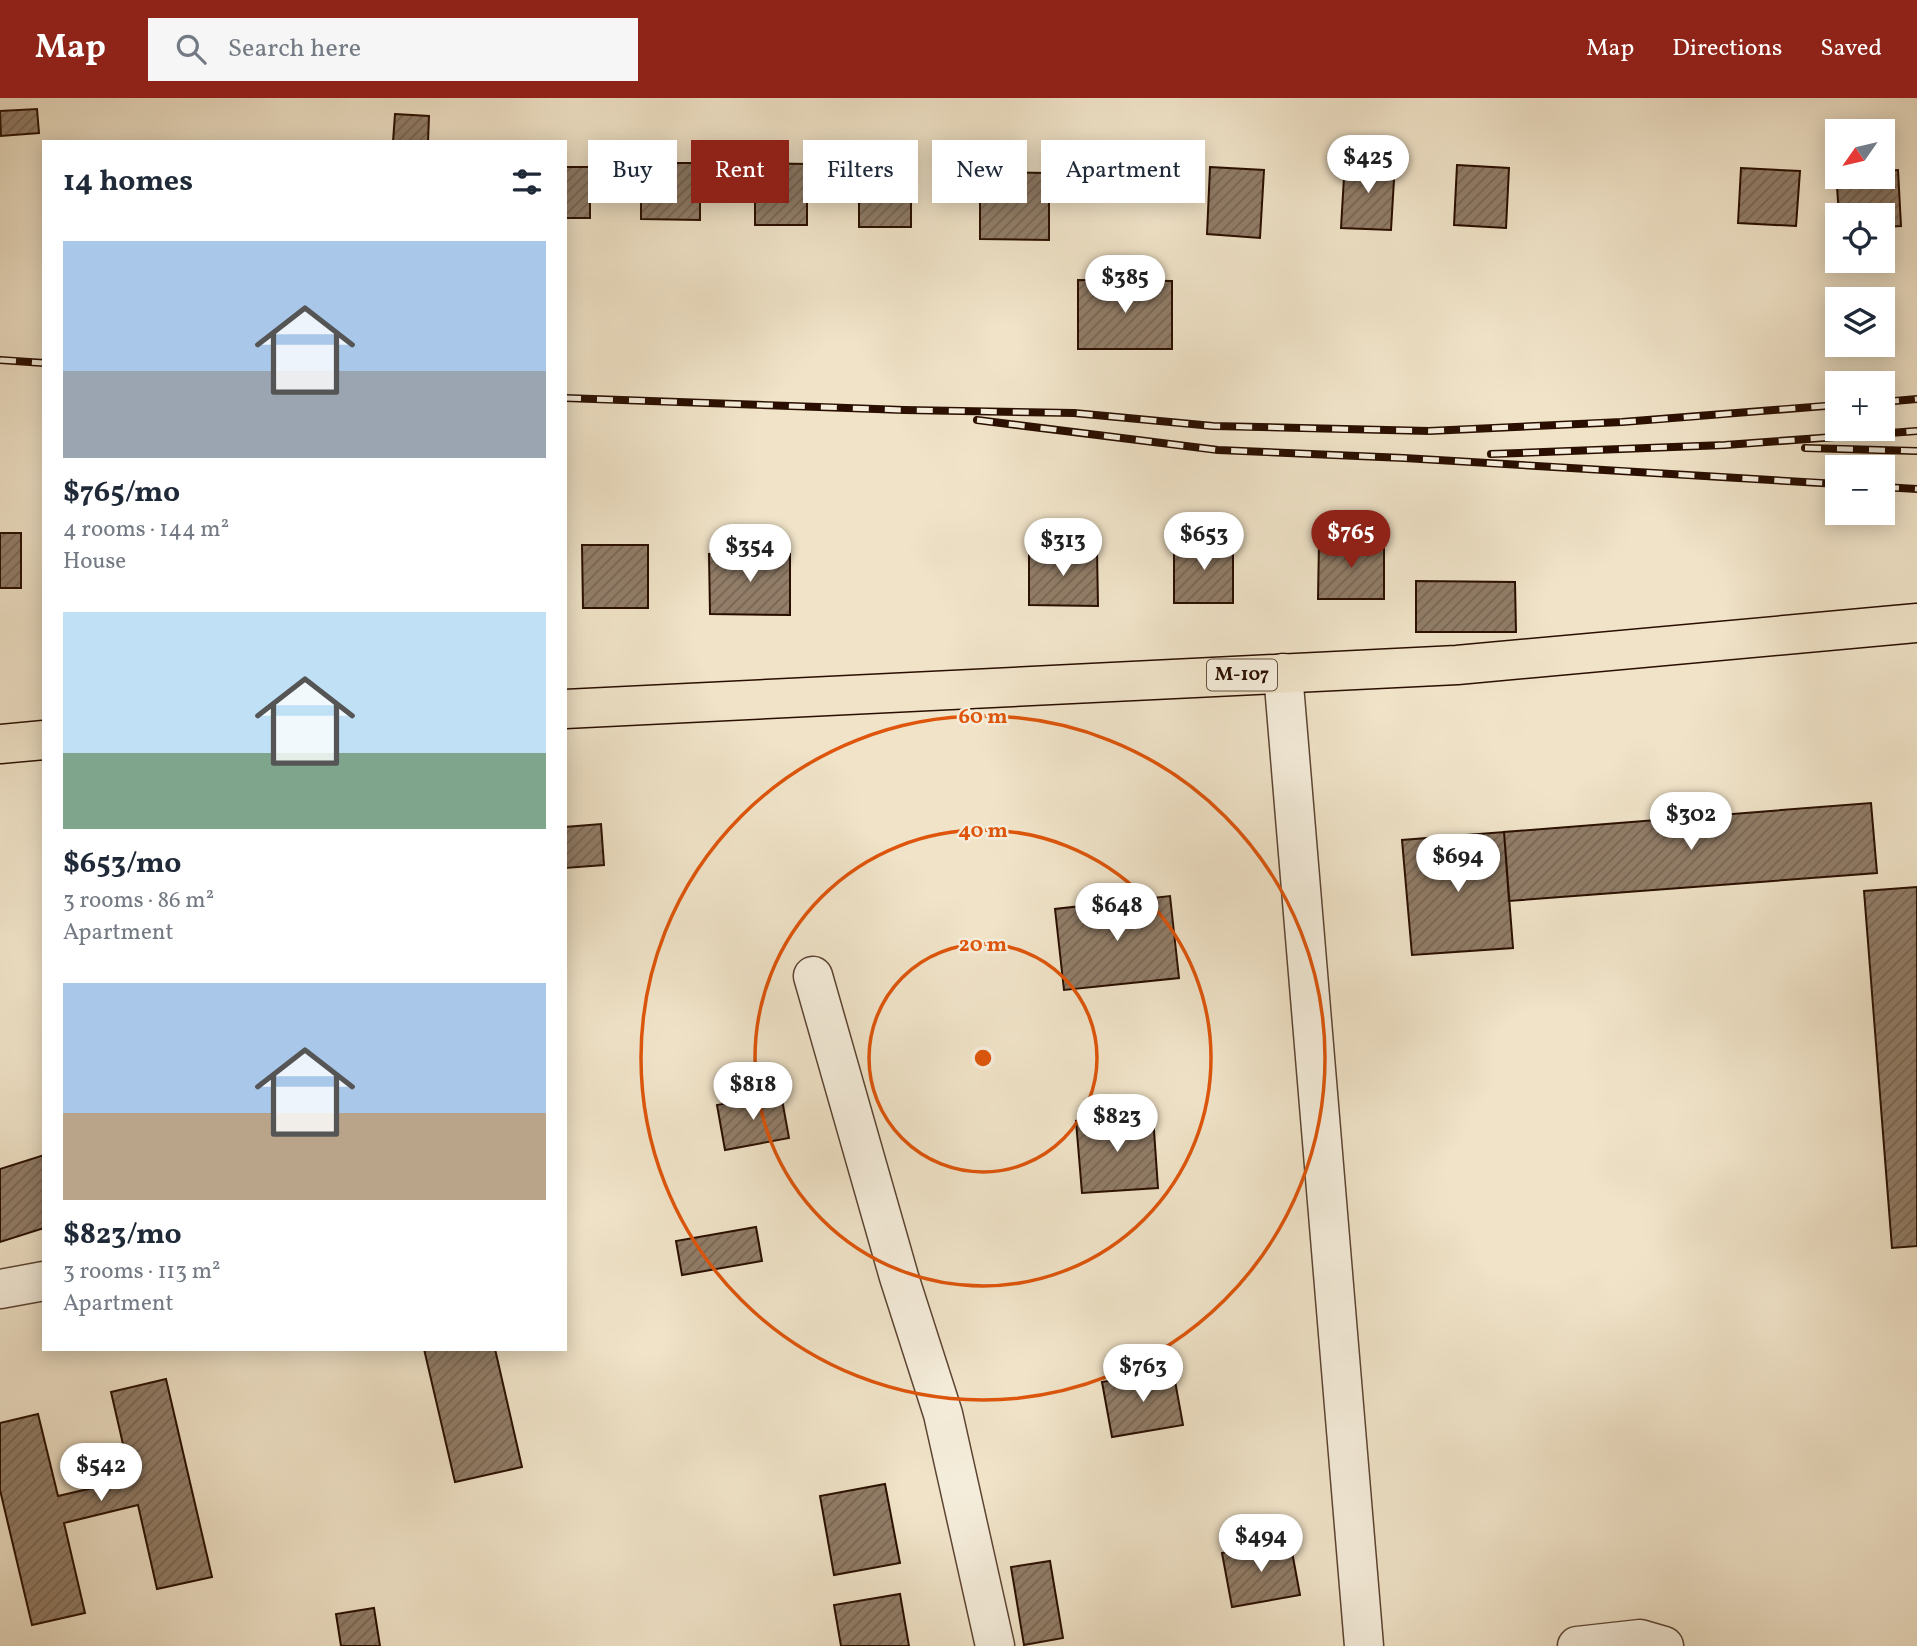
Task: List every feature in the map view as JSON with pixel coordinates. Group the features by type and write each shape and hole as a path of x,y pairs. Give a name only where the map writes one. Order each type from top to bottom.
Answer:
{"main road":[{"name":"М-107","path":"567,709 1457,664 1917,623"},
{"path":"0,744 42,740"}],"street":[{"path":"1283,673 1364,1646"},
{"path":"813,976 899,1277 943,1414 995,1646"},
{"path":"0,1289 42,1281"},
{"path":"1577,1646 1640,1639 1664,1646"}],"building":[{"path":"37,109 39,133 1,136 0,111"},
{"path":"395,114 429,116 428,140 393,140"},
{"path":"1345,160 1395,163 1391,230 1341,228"},
{"path":"677,163 691,163 691,203 700,203 700,220 641,219 641,203 677,203"},
{"path":"789,164 803,164 803,203 807,203 807,225 755,225 755,203 789,203"},
{"path":"1457,165 1509,168 1506,228 1454,225"},
{"path":"567,167 588,167 590,218 567,218"},
{"path":"1210,167 1264,170 1260,238 1207,234"},
{"path":"1741,168 1800,171 1796,226 1738,223"},
{"path":"1895,170 1898,170 1901,226 1895,226 1895,203 1838,203 1837,189 1895,189"},
{"path":"1027,173 1041,173 1041,203 1049,203 1049,240 980,239 980,203 1027,203"},
{"path":"859,203 911,203 911,227 859,227"},
{"path":"1078,280 1172,281 1172,349 1078,349"},
{"path":"0,533 21,533 21,588 0,588"},
{"path":"1174,540 1233,540 1233,603 1174,603"},
{"path":"1319,541 1384,542 1384,599 1318,599"},
{"path":"582,545 648,545 648,608 583,608"},
{"path":"1029,550 1097,550 1098,606 1029,605"},
{"path":"709,554 790,554 790,615 710,614"},
{"path":"1416,581 1515,582 1516,632 1416,632"},
{"path":"1871,803 1877,873 1509,901 1504,832"},
{"path":"601,824 604,865 567,868 567,827"},
{"path":"1504,832 1513,948 1412,955 1402,840"},
{"path":"1917,887 1917,1246 1892,1248 1864,891"},
{"path":"1170,896 1179,978 1064,990 1055,909"},
{"path":"781,1094 789,1138 725,1150 717,1105"},
{"path":"1153,1116 1158,1188 1082,1193 1076,1121"},
{"path":"42,1156 42,1229 0,1242 0,1169"},
{"path":"756,1227 762,1261 682,1275 676,1241"},
{"path":"424,1351 495,1351 522,1467 455,1482"},
{"path":"1173,1370 1183,1425 1112,1437 1102,1382"},
{"path":"166,1379 212,1577 157,1589 138,1505 64,1523 85,1613 32,1625 0,1490 0,1423 38,1414 58,1496 131,1479 111,1392"},
{"path":"885,1484 900,1563 834,1575 820,1496"},
{"path":"1290,1541 1300,1595 1232,1607 1222,1553"},
{"path":"1050,1561 1063,1638 1024,1645 1011,1567"},
{"path":"900,1594 909,1646 841,1646 834,1605"},
{"path":"374,1608 380,1646 341,1646 336,1614"}],"railway":[{"path":"0,360 42,363"},
{"path":"567,398 1074,413 1213,426 1429,431 1622,422 1825,406"},
{"path":"1895,401 1917,399"},
{"path":"977,420 1218,450 1404,458 1825,483"},
{"path":"1491,454 1725,445 1917,431"},
{"path":"1805,448 1917,451"},
{"path":"1895,488 1917,489"}]}
